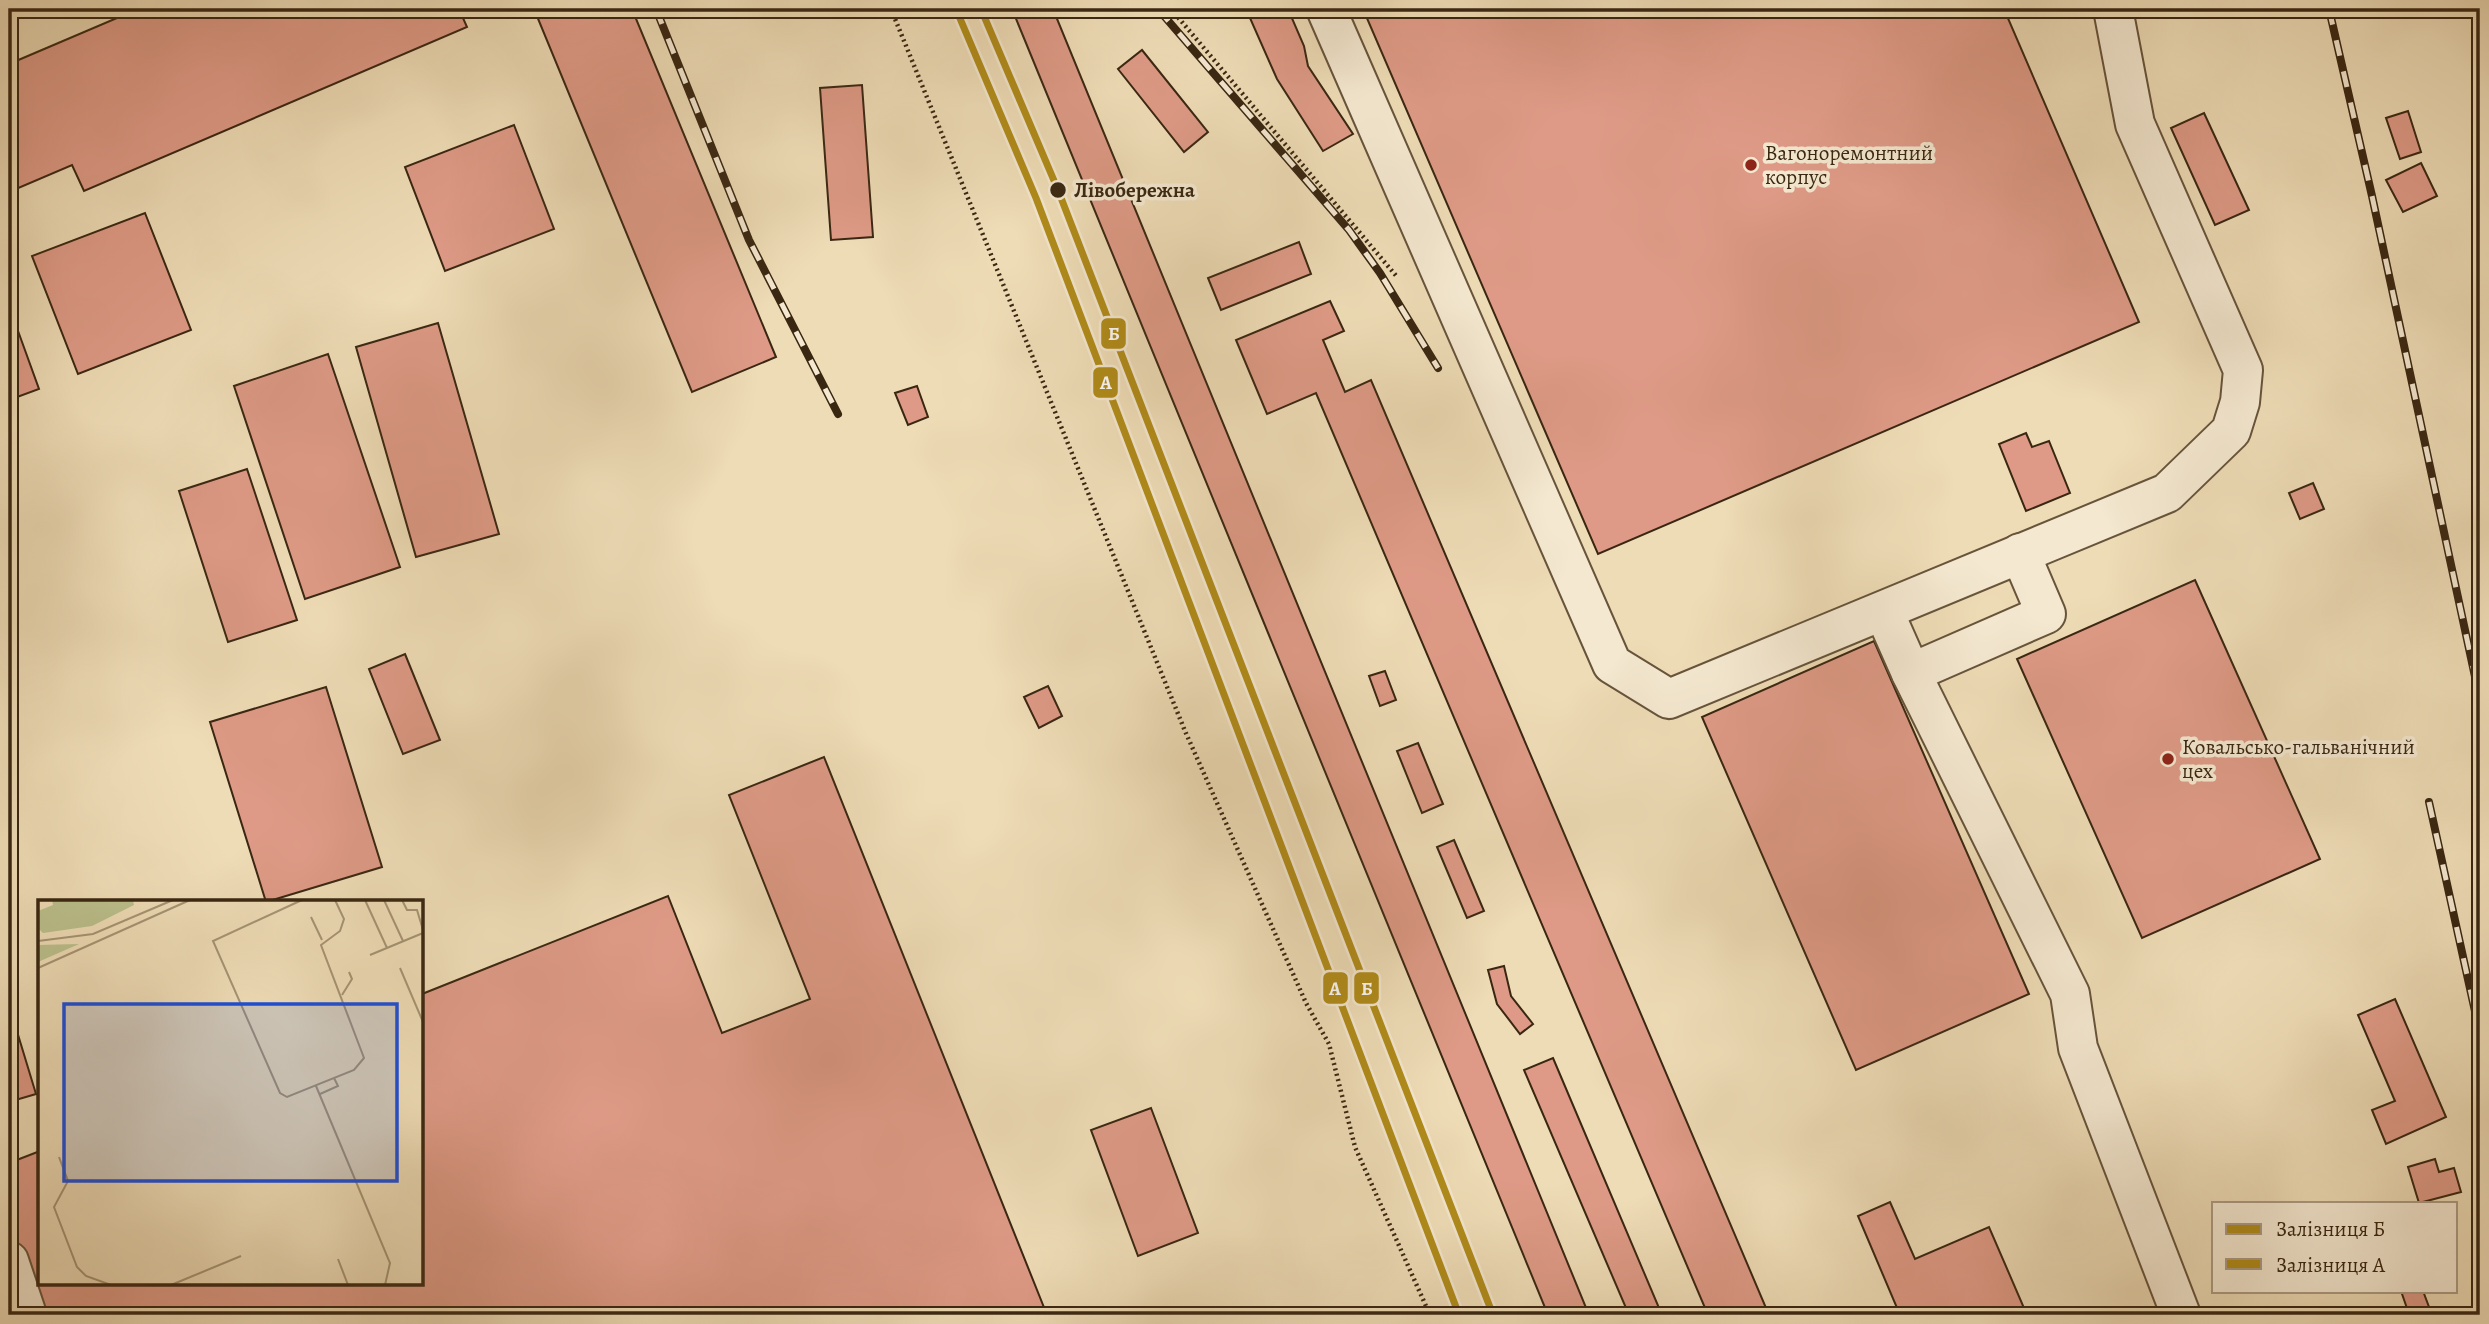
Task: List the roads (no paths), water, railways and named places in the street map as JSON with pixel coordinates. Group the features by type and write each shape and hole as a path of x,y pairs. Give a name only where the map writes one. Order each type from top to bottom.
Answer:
{"lane":[{"path":"1326,9 1612,664 1669,699 2167,493 2231,430 2241,402 2242,370 2135,124 2113,9"},
{"path":"1911,673 2046,614 2020,553"},
{"path":"1884,612 1911,673 2070,994 2078,1048 2181,1315"},
{"path":"9,1261 27,1315"}],"railway":[{"path":"656,9 749,240 838,414"},
{"path":"1158,9 1349,230 1380,273 1438,368"},
{"path":"2329,9 2480,700"},
{"path":"2429,802 2480,1034"}],"rail line":[{"name":"A","path":"956,9 1036,198 1459,1315"},
{"name":"Б","path":"981,9 1058,190 1493,1315"}],"place":[{"name":"Вагоноремонтний корпус","path":"1751,165"},
{"name":"Лівобережна","path":"1058,190"},
{"name":"Ковальсько-гальванічний цех","path":"2168,759"}]}
